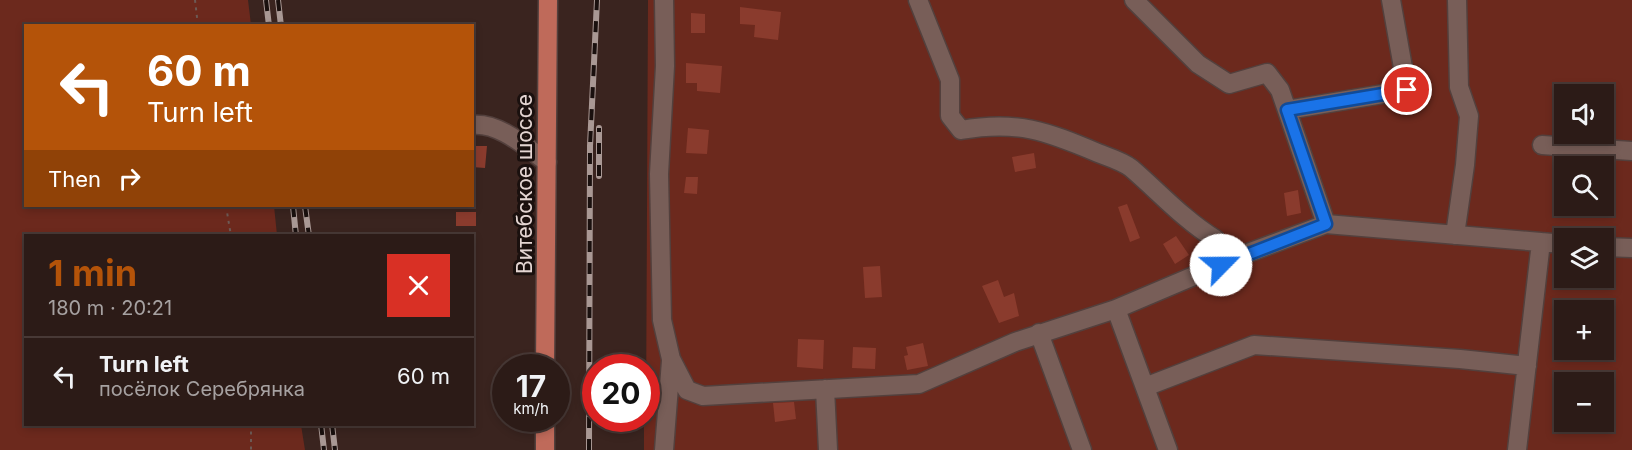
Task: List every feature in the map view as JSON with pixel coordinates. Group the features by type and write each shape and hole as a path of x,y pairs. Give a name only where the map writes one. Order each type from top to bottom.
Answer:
{"main road":[{"name":"Витебское шоссе","path":"545,354 548,0"},
{"path":"545,432 545,450"}],"lane":[{"path":"664,0 665,66 659,185 662,320 671,359 687,390 703,396 919,384 1039,333 1116,309 1326,224 1554,243"},
{"path":"918,0 950,80 950,116 961,130 994,124 1022,126 1070,141 1129,166 1192,225 1215,239 1221,265"},
{"path":"1134,0 1198,64 1229,84 1267,73 1280,90 1326,224"},
{"path":"1287,110 1407,90 1391,0"},
{"path":"1455,235 1469,116 1459,87 1457,0"},
{"path":"474,125 482,124 511,136 547,162"},
{"path":"1542,145 1632,151"},
{"path":"1517,450 1541,242"},
{"path":"1614,247 1632,248"},
{"path":"1116,309 1168,450"},
{"path":"1039,333 1082,450"},
{"path":"1145,387 1254,345 1460,358 1527,366"},
{"path":"664,450 671,359"},
{"path":"825,389 828,450"}],"path":[{"path":"195,0 198,24"},
{"path":"225,207 231,234"},
{"path":"250,426 251,450"}],"shaded area":[{"path":"0,0 248,0 251,24 24,24 24,207 274,207 277,234 24,234 24,426 301,426 305,450 0,450"},
{"path":"648,0 1632,0 1632,450 644,450 644,432 660,432 660,354 646,354"}],"building":[{"path":"740,7 781,12 778,40 754,37 755,25 740,24"},
{"path":"691,13 705,14 705,33 691,33"},
{"path":"686,63 722,66 720,93 697,91 697,83 686,83"},
{"path":"688,128 709,130 707,154 686,153"},
{"path":"474,146 487,146 485,168 474,167"},
{"path":"1034,153 1036,168 1015,172 1012,157"},
{"path":"686,177 698,177 697,194 684,193"},
{"path":"1298,190 1301,213 1287,216 1284,193"},
{"path":"1127,204 1140,238 1130,242 1118,207"},
{"path":"456,212 476,212 476,226 456,226"},
{"path":"1176,236 1189,255 1175,264 1163,244"},
{"path":"880,266 882,297 865,298 863,267"},
{"path":"998,280 1004,297 1014,293 1019,316 999,323 982,286"},
{"path":"798,339 824,340 823,369 797,367"},
{"path":"923,343 928,366 907,370 904,356 908,355 906,347"},
{"path":"853,347 876,348 875,369 852,368"},
{"path":"794,402 796,419 775,422 773,403"}],"railway":[{"path":"266,0 269,24"},
{"path":"278,0 281,24"},
{"path":"589,450 590,146 597,0"},
{"path":"599,128 599,176"},
{"path":"293,207 296,234"},
{"path":"305,207 309,234"},
{"path":"321,426 324,450"},
{"path":"332,426 335,450"}],"route":[{"path":"1221,265 1326,224 1287,110 1335,100 1407,90"}]}
